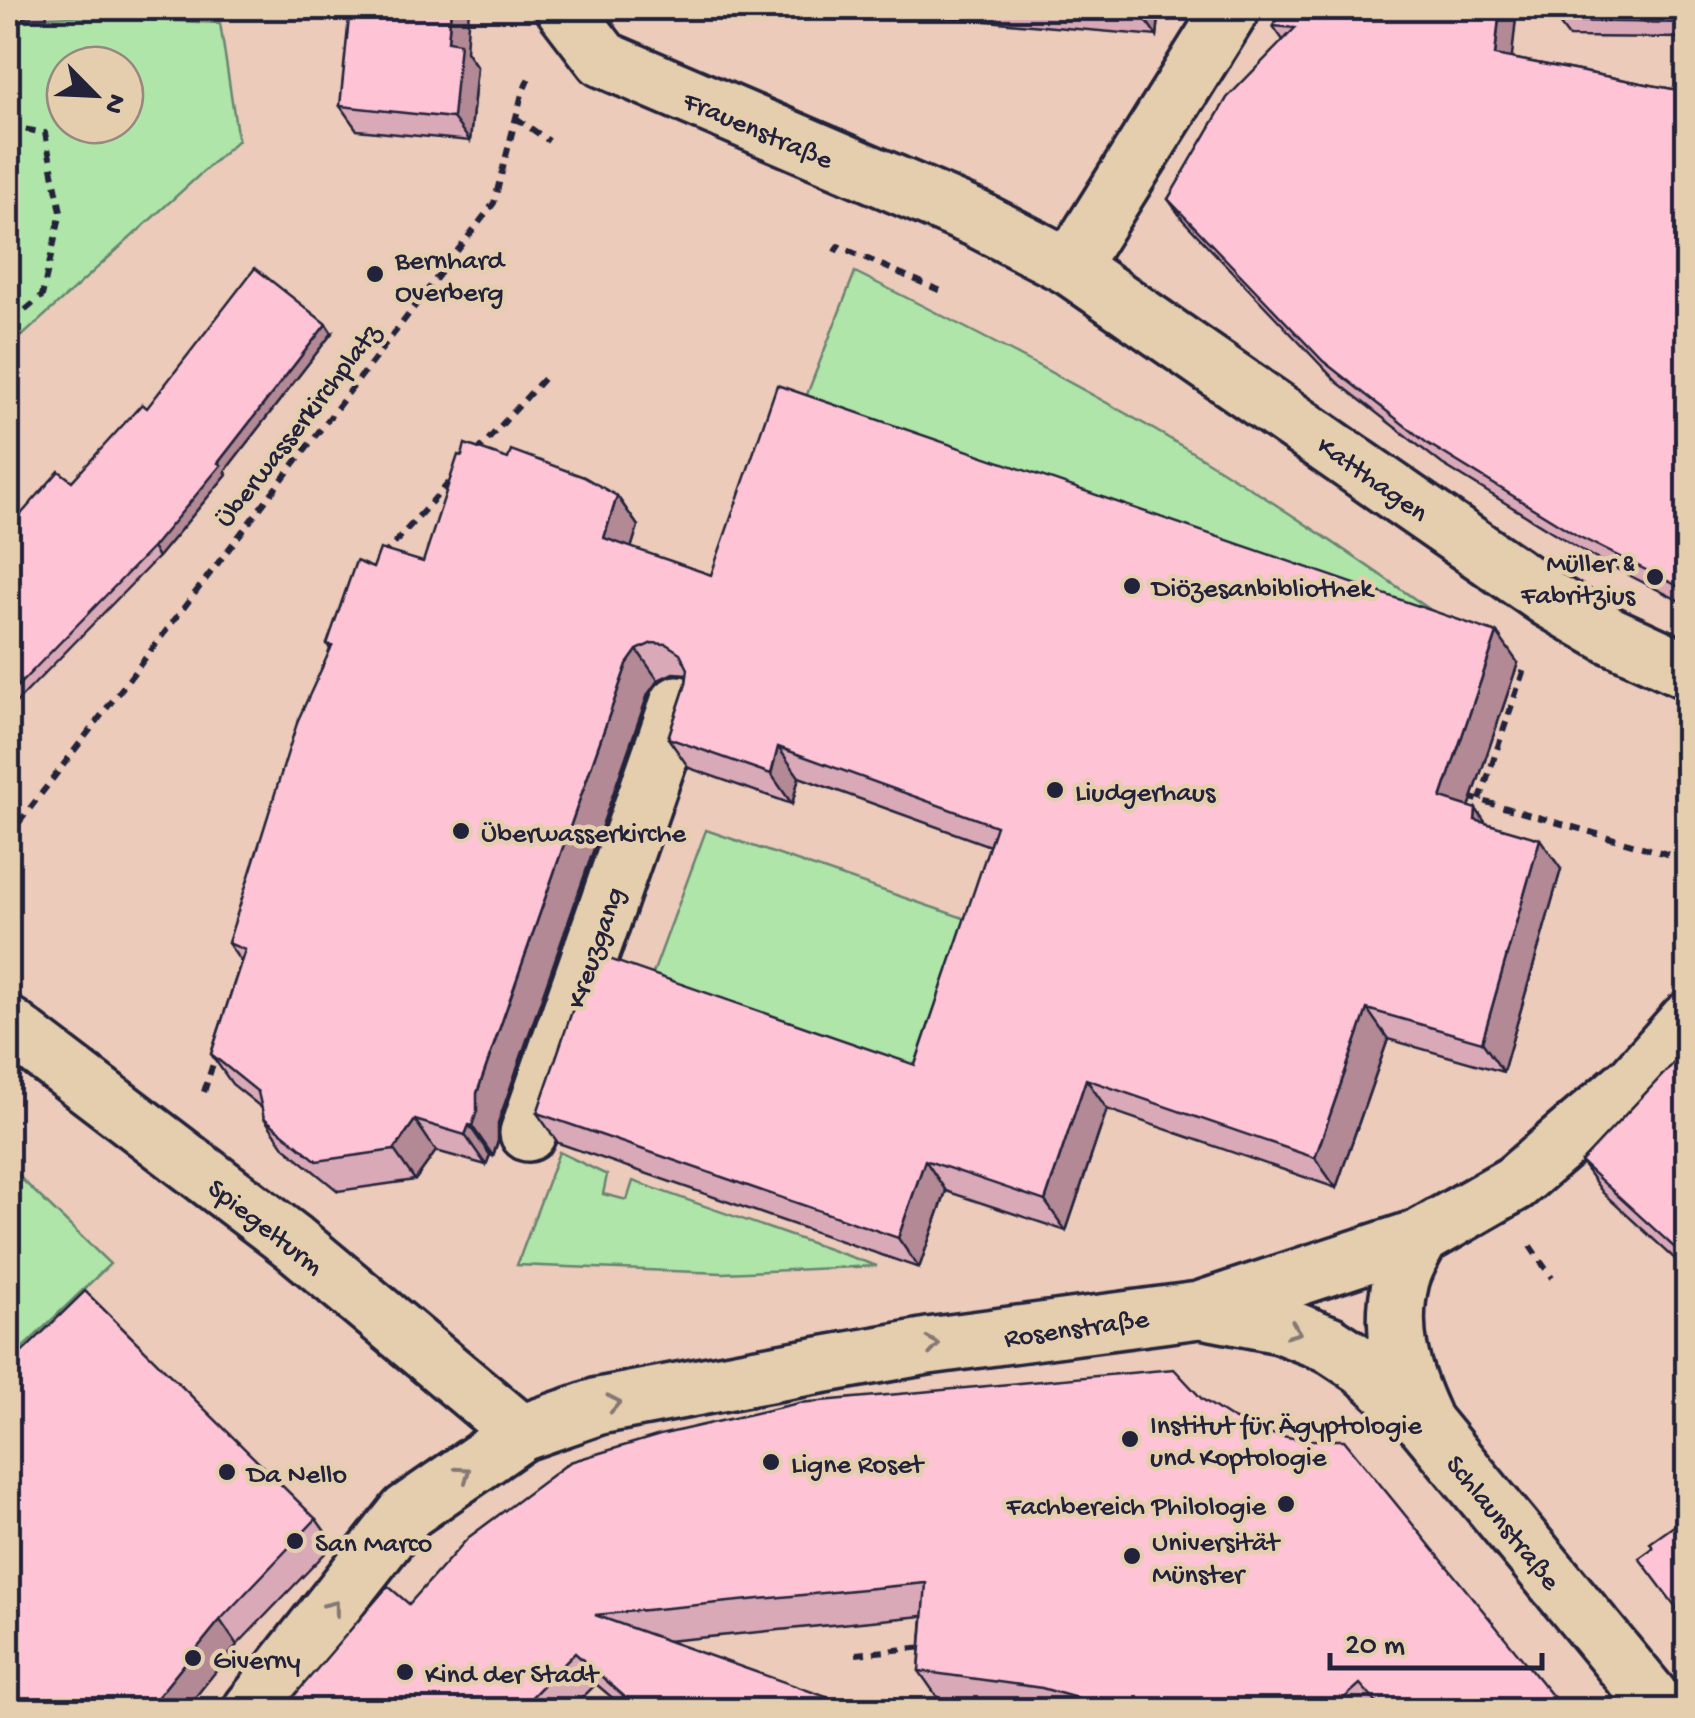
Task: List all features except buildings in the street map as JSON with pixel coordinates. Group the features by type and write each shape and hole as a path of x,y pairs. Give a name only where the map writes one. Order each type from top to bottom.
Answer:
{"street":[{"name":"Frauenstraße","path":"564,8 602,59 976,220"},
{"path":"1070,266 1232,8"},
{"name":"Katthagen","path":"976,220 1070,266 1550,600 1610,635 1688,671"},
{"name":"Kreuzgang","path":"528,1133 678,704"},
{"name":"Rosenstraße","path":"251,1710 408,1512 521,1433 599,1406 746,1378 928,1346 1199,1310 1421,1237 1515,1182 1635,1080 1688,1020"},
{"name":"Spiegelturm","path":"8,1024 293,1242 521,1433"},
{"name":"Schlaunstraße","path":"1421,1237 1401,1278 1396,1324 1401,1371 1425,1423"},
{"name":"Schlaunstraße","path":"1199,1310 1280,1325 1329,1344 1364,1366 1425,1423 1661,1710"}],"path":[{"name":"Überwasserkirchplatz","path":"8,837 494,203 516,118 537,60"},
{"path":"516,118 550,141"},
{"path":"8,126 45,133 61,212 42,296 8,325"},
{"path":"835,252 838,246 941,291"},
{"path":"373,566 546,376"},
{"path":"1480,800 1524,669"},
{"path":"1454,792 1688,860"},
{"path":"185,1160 220,1044"},
{"path":"856,1654 934,1646"}],"green space":[{"path":"8,8 20,18 73,16 220,23 238,140 8,349"},
{"path":"855,272 1050,372 1208,462 1496,656 799,415"},
{"path":"706,830 987,926 931,1086 648,987"},
{"path":"559,1152 607,1175 603,1194 627,1200 633,1181 877,1266 723,1273 517,1265"},
{"path":"8,1166 110,1264 8,1362"}],"place":[{"name":"Bernhard Overberg","path":"375,274"},
{"name":"Müller & Fabritzius","path":"1655,577"},
{"name":"Diözesanbibliothek","path":"1132,586"},
{"name":"Liudgerhaus","path":"1055,790"},
{"name":"Überwasserkirche","path":"461,831"},
{"name":"Institut für Ägyptologie und Koptologie","path":"1130,1439"},
{"name":"Ligne Roset","path":"771,1462"},
{"name":"Da Nello","path":"227,1472"},
{"name":"Fachbereich Philologie","path":"1286,1504"},
{"name":"San Marco","path":"295,1541"},
{"name":"Universität Münster","path":"1132,1556"},
{"name":"Giverny","path":"193,1658"},
{"name":"Kind der Stadt","path":"405,1672"}]}
